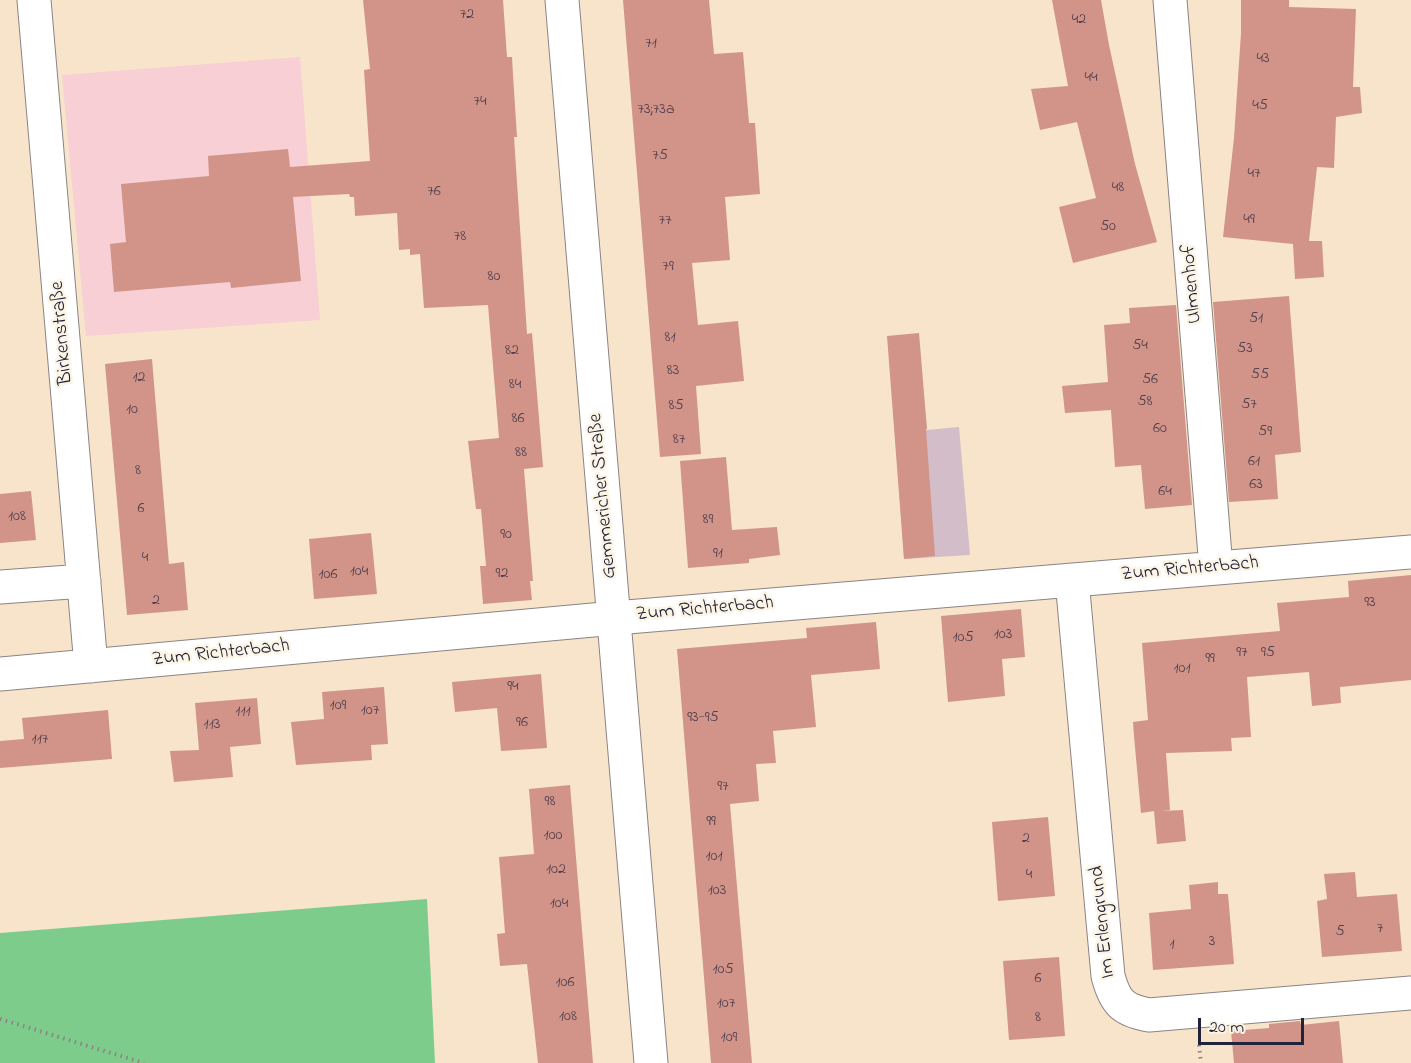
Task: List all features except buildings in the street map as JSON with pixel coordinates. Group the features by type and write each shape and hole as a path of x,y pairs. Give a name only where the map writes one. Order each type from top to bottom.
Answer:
{"street":[{"name":"Birkenstraße","path":"34,0 91,666"},
{"name":"Gemmericher Straße","path":"562,0 651,1063"},
{"name":"Ulmenhof","path":"1170,0 1216,568"},
{"name":"Zum Richterbach","path":"0,674 615,618 1411,552"},
{"name":"Im Erlengrund","path":"1072,580 1108,976 1113,992 1121,1005 1136,1013 1149,1015 1411,993"},
{"path":"0,587 84,581"}],"path":[{"path":"0,1019 144,1063"}],"shaded area":[{"path":"300,57 320,320 86,336 62,75"},
{"path":"959,427 970,555 904,559 895,433"}],"green space":[{"path":"427,899 435,1063 0,1063 0,933"}]}
